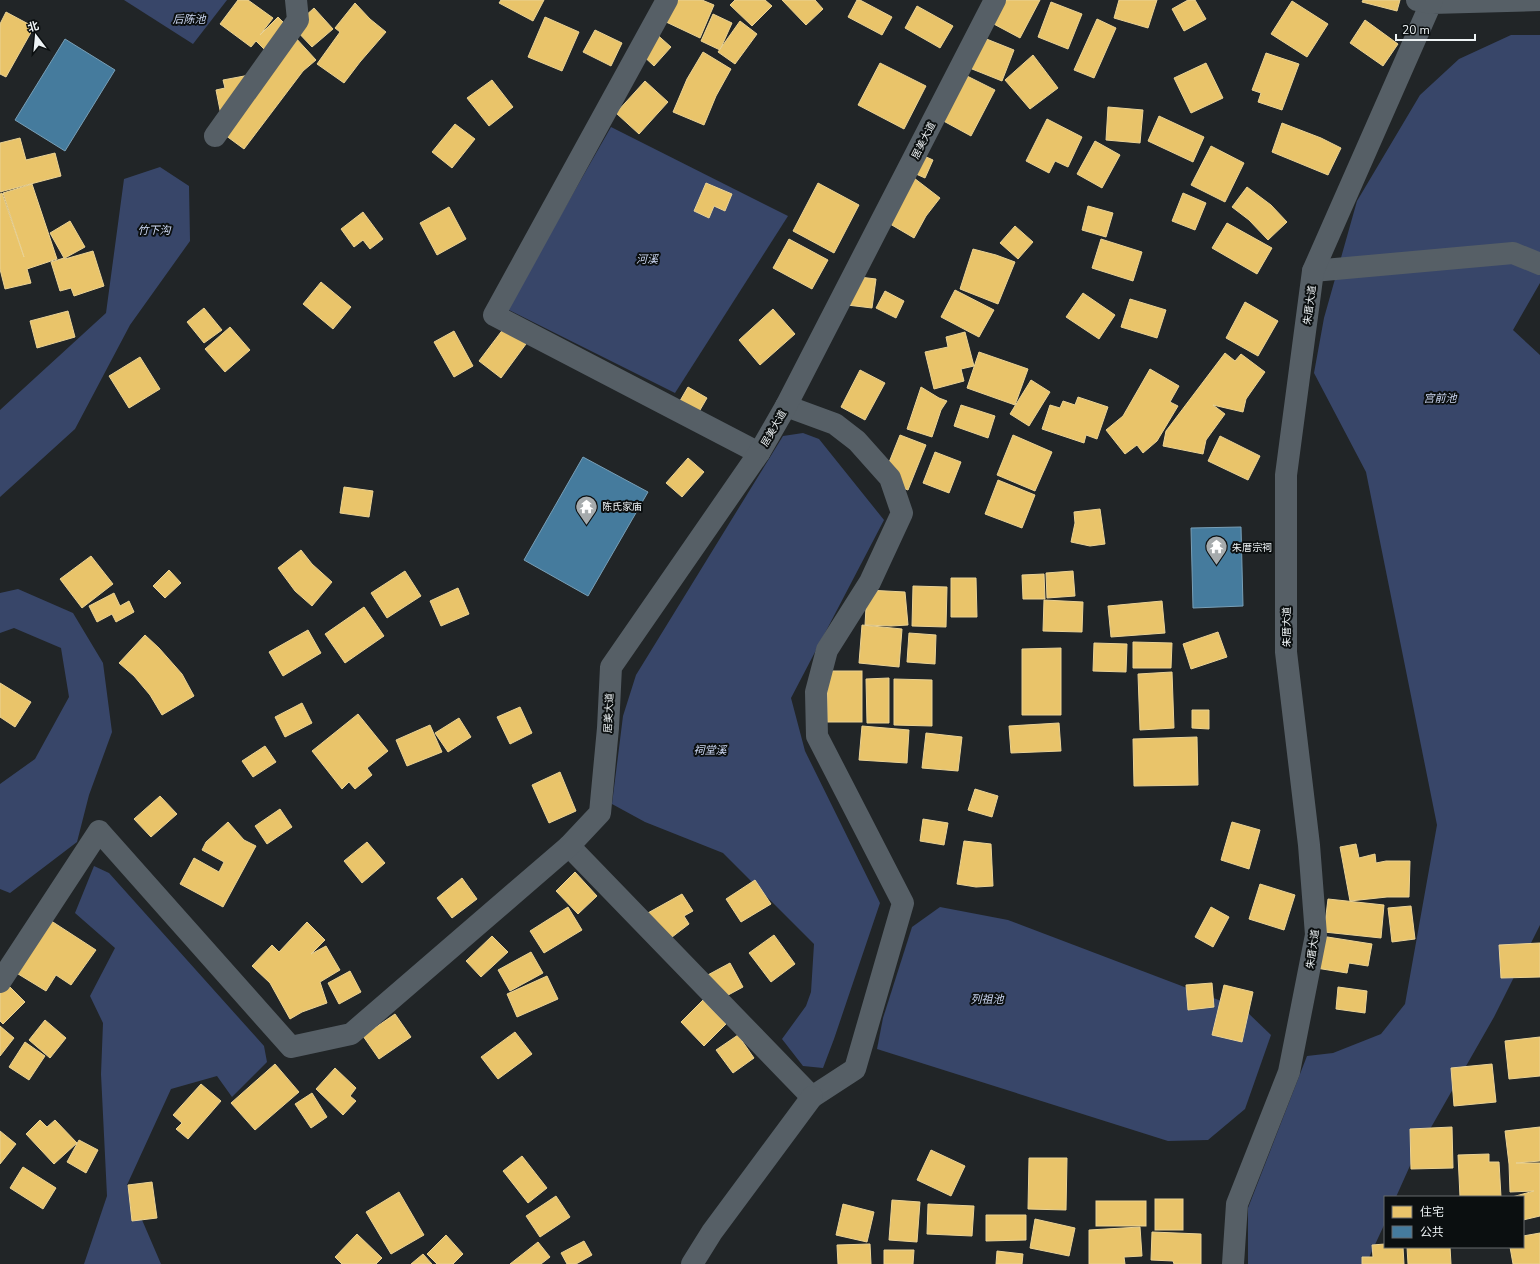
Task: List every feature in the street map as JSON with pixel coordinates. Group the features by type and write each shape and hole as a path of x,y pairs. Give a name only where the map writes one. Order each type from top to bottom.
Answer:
{"street":[{"path":"215,136 298,20 296,0"},
{"path":"667,0 494,315 759,453"},
{"name":"居美大道","path":"0,982 99,831 291,1047 351,1034 568,846 600,813 608,728 611,667 759,453 786,406 995,0"},
{"path":"1427,1 1540,0"},
{"name":"朱厝大道","path":"1233,1264 1237,1204 1289,1072 1316,934 1309,844 1286,652 1286,475 1313,271 1427,1"},
{"path":"1313,271 1513,253 1540,264"},
{"path":"692,1264 712,1232 812,1097 855,1069 903,903 817,736 816,692 827,650 870,582 902,513 890,478 857,441 835,424 786,406"},
{"path":"568,846 812,1097"}],"water":[{"name":"后陈池","path":"124,0 227,0 193,44"},
{"name":"宫前池","path":"1511,35 1540,35 1540,283 1513,330 1540,355 1540,925 1494,1017 1413,1159 1396,1196 1384,1196 1384,1225 1366,1264 1248,1264 1248,1208 1307,1056 1333,1053 1381,1034 1405,1004 1437,825 1366,472 1314,373 1324,318 1357,201 1420,95 1459,59"},
{"name":"河溪","path":"611,127 788,216 675,393 507,309"},
{"name":"竹下沟","path":"160,167 189,186 190,241 130,325 75,429 0,497 0,410 106,313 124,179"},
{"name":"祠堂溪","path":"803,433 819,439 884,520 791,698 805,751 880,903 823,1068 803,1066 782,1039 806,1006 811,992 814,944 723,853 645,822 612,804 623,716 636,675 783,436"},
{"path":"18,589 73,613 103,663 112,732 89,795 77,842 10,893 0,889 0,784 35,759 69,697 61,648 14,628 0,633 0,593"},
{"path":"94,866 109,873 264,1046 267,1062 232,1097 217,1076 171,1089 127,1185 161,1264 84,1264 107,1196 101,1074 103,1023 90,996 115,948 75,913"},
{"name":"列祖池","path":"940,907 1008,920 1245,1010 1271,1035 1245,1109 1208,1140 1168,1141 877,1049 883,1018 912,927"}],"building: 住宅":[{"path":"238,0 248,0 273,18 260,35 278,17 288,27 265,50 256,41 251,47 220,24"},
{"path":"501,0 544,0 533,21 499,3"},
{"path":"673,0 702,0 714,5 700,38 664,21"},
{"path":"735,0 765,0 772,6 752,26 730,5"},
{"path":"782,0 815,0 823,9 806,25"},
{"path":"857,0 860,0 892,17 882,35 848,17"},
{"path":"1002,0 1040,0 1020,38 990,22"},
{"path":"1119,0 1157,0 1148,28 1114,18"},
{"path":"1188,0 1195,0 1206,19 1184,31 1172,9"},
{"path":"1363,0 1400,0 1397,11 1362,2"},
{"path":"1292,1 1328,24 1307,57 1271,34"},
{"path":"1051,2 1082,14 1068,49 1038,37"},
{"path":"355,3 370,19 386,32 344,83 317,64 340,32 335,28"},
{"path":"917,6 953,26 940,48 905,28"},
{"path":"314,8 333,29 312,47 293,27"},
{"path":"6,12 34,27 6,77 0,74 0,24"},
{"path":"713,14 732,23 720,50 701,41"},
{"path":"545,17 579,32 562,71 528,57"},
{"path":"1097,19 1116,28 1094,78 1074,70"},
{"path":"1365,20 1398,44 1383,66 1350,43"},
{"path":"740,21 757,34 735,64 718,52"},
{"path":"595,30 622,43 611,66 583,52"},
{"path":"653,31 671,47 654,66 637,50"},
{"path":"294,36 316,60 303,71 244,149 225,135 216,90 225,88 223,80 271,71"},
{"path":"979,36 1014,50 1002,81 967,67"},
{"path":"703,52 731,69 716,96 704,125 673,112 687,79"},
{"path":"1266,53 1299,64 1282,110 1258,102 1261,93 1252,90"},
{"path":"1033,55 1058,88 1030,109 1005,80"},
{"path":"880,63 926,86 904,129 858,105"},
{"path":"1206,63 1223,98 1191,113 1174,78"},
{"path":"961,73 995,90 971,136 938,118"},
{"path":"492,80 513,107 489,126 467,98"},
{"path":"645,81 668,102 639,134 616,113"},
{"path":"1108,107 1143,110 1140,143 1106,140"},
{"path":"1159,116 1204,137 1193,162 1148,141"},
{"path":"1047,119 1082,137 1068,167 1055,161 1049,173 1026,161"},
{"path":"1282,123 1321,138 1341,148 1328,175 1272,152"},
{"path":"455,124 475,139 452,168 432,152"},
{"path":"20,138 26,160 55,153 61,176 0,192 0,143"},
{"path":"1095,141 1120,155 1102,188 1077,174"},
{"path":"1211,146 1244,163 1225,202 1191,185"},
{"path":"915,152 933,160 925,178 907,170"},
{"path":"914,178 940,198 926,216 914,238 885,221"},
{"path":"706,183 732,194 725,211 714,206 709,218 694,211"},
{"path":"818,183 859,205 834,253 793,231"},
{"path":"32,184 57,259 27,269 31,283 5,289 0,269 0,194 2,193 24,257 3,193"},
{"path":"1247,187 1271,205 1287,222 1268,240 1249,220 1232,207"},
{"path":"1183,193 1206,203 1195,230 1172,221"},
{"path":"1088,206 1113,213 1106,237 1082,230"},
{"path":"449,207 466,239 437,255 420,223"},
{"path":"363,212 383,239 370,249 363,240 354,247 341,229"},
{"path":"70,221 85,247 65,259 93,251 104,286 74,296 71,288 60,291 51,262 64,258 50,233"},
{"path":"1227,223 1272,248 1257,274 1212,248"},
{"path":"1015,226 1033,242 1018,259 1000,243"},
{"path":"789,239 828,260 812,289 773,268"},
{"path":"1101,239 1142,252 1133,281 1092,268"},
{"path":"973,249 1015,262 998,304 960,289"},
{"path":"851,276 876,279 872,308 847,305"},
{"path":"321,282 351,307 333,329 303,304"},
{"path":"955,290 994,310 979,337 941,317"},
{"path":"885,291 904,301 896,318 876,308"},
{"path":"1083,293 1115,315 1099,339 1066,317"},
{"path":"1130,299 1166,310 1157,338 1121,327"},
{"path":"1245,302 1278,321 1258,356 1226,338"},
{"path":"204,308 222,330 204,343 187,322"},
{"path":"773,309 795,334 760,365 739,340"},
{"path":"68,311 75,337 37,348 30,321"},
{"path":"230,327 250,350 225,372 205,349"},
{"path":"504,328 526,344 501,378 479,361"},
{"path":"454,331 473,366 454,377 434,342"},
{"path":"965,332 974,366 961,369 964,381 934,389 925,352 948,347 946,337"},
{"path":"979,352 1028,369 1015,405 967,388"},
{"path":"1225,353 1235,361 1241,354 1265,372 1246,399 1243,412 1213,405 1225,414 1206,440 1203,454 1163,446 1166,431"},
{"path":"140,357 160,389 129,408 109,376"},
{"path":"1150,369 1179,386 1170,402 1178,406 1157,441 1143,453 1137,445 1125,454 1106,430 1123,416"},
{"path":"860,370 885,383 865,420 841,407"},
{"path":"1031,380 1050,392 1029,426 1010,414"},
{"path":"688,387 707,398 696,417 677,406"},
{"path":"921,387 947,401 941,410 932,437 907,429"},
{"path":"1078,397 1108,407 1097,439 1086,435 1084,443 1042,429 1050,405 1060,408 1063,401 1075,405"},
{"path":"961,405 995,416 988,438 954,426"},
{"path":"900,435 926,445 908,490 882,480"},
{"path":"1013,435 1052,452 1035,491 997,475"},
{"path":"1220,436 1260,456 1248,480 1208,461"},
{"path":"935,452 961,462 949,493 923,483"},
{"path":"688,458 704,472 682,497 666,483"},
{"path":"998,480 1035,495 1022,528 985,514"},
{"path":"344,487 373,491 369,517 340,513"},
{"path":"1100,509 1105,544 1090,546 1071,542 1075,523 1074,512"},
{"path":"301,550 312,564 332,582 312,606 295,591 278,568"},
{"path":"91,556 113,584 82,608 60,579"},
{"path":"169,570 181,583 165,598 153,586"},
{"path":"405,571 421,596 387,618 371,593"},
{"path":"1073,571 1075,596 1047,598 1046,573"},
{"path":"1044,574 1045,599 1023,599 1022,575"},
{"path":"951,578 976,578 977,617 951,617"},
{"path":"913,586 947,587 946,627 912,626"},
{"path":"458,588 469,614 441,626 430,601"},
{"path":"867,590 905,592 908,625 865,625"},
{"path":"114,593 120,606 129,601 134,612 116,622 112,614 97,622 89,606"},
{"path":"1044,600 1083,602 1082,632 1043,631"},
{"path":"1162,601 1165,633 1111,637 1108,606"},
{"path":"364,607 384,636 345,663 325,634"},
{"path":"862,625 902,629 899,667 859,663"},
{"path":"308,630 321,653 283,676 269,652"},
{"path":"1218,632 1227,657 1191,669 1183,644"},
{"path":"909,633 936,635 935,664 907,662"},
{"path":"145,635 159,648 182,674 194,696 162,715 150,695 134,676 119,663"},
{"path":"1133,642 1172,643 1171,668 1133,668"},
{"path":"1094,643 1127,644 1126,672 1093,671"},
{"path":"1061,648 1061,715 1022,715 1022,649"},
{"path":"827,671 862,671 862,722 827,722"},
{"path":"1172,672 1174,728 1140,730 1138,674"},
{"path":"889,678 889,723 867,723 866,679"},
{"path":"894,679 932,680 932,726 894,725"},
{"path":"0,683 31,702 15,727 0,717"},
{"path":"302,703 312,723 285,737 275,717"},
{"path":"520,707 532,733 510,744 497,717"},
{"path":"1192,710 1209,710 1209,729 1192,728"},
{"path":"358,714 388,751 367,768 372,775 355,789 349,782 342,789 312,751"},
{"path":"459,718 471,737 448,752 435,733"},
{"path":"1059,723 1061,751 1011,753 1009,726"},
{"path":"430,725 442,752 407,766 396,740"},
{"path":"862,726 909,730 907,763 859,760"},
{"path":"926,733 962,737 958,771 922,768"},
{"path":"1197,737 1198,785 1134,786 1133,739"},
{"path":"265,746 276,762 253,777 242,761"},
{"path":"560,772 576,811 549,823 532,785"},
{"path":"975,789 998,796 992,817 968,810"},
{"path":"160,796 177,814 151,837 134,819"},
{"path":"280,809 292,827 267,844 255,826"},
{"path":"923,819 948,823 944,845 920,841"},
{"path":"228,822 244,840 256,846 223,907 180,884 194,858 219,872 224,862 202,850 206,842"},
{"path":"1232,822 1260,830 1249,869 1221,860"},
{"path":"964,841 991,844 993,886 976,887 957,884"},
{"path":"367,842 385,863 362,883 344,861"},
{"path":"1356,844 1359,858 1375,854 1376,863 1386,861 1410,861 1409,897 1387,897 1350,901 1340,847"},
{"path":"575,872 597,896 578,914 556,891"},
{"path":"462,878 477,899 452,918 437,898"},
{"path":"755,880 771,904 741,922 726,899"},
{"path":"1260,884 1295,895 1284,930 1249,919"},
{"path":"682,894 693,911 684,916 689,924 663,944 646,914"},
{"path":"1328,899 1384,905 1381,938 1324,932"},
{"path":"1411,906 1415,939 1392,942 1388,908"},
{"path":"568,907 582,930 544,953 530,931"},
{"path":"1211,907 1229,917 1213,947 1195,937"},
{"path":"39,913 96,950 71,985 56,975 46,991 5,966"},
{"path":"307,922 325,940 311,954 326,946 340,970 320,982 327,1003 302,1012 290,1019 270,983 252,966 272,945 279,952"},
{"path":"774,935 795,964 771,982 749,953"},
{"path":"492,936 508,952 481,977 466,961"},
{"path":"1321,936 1372,944 1368,966 1349,963 1347,973 1316,968"},
{"path":"1540,943 1540,977 1501,978 1499,945"},
{"path":"531,952 543,973 510,991 498,970"},
{"path":"730,963 743,987 717,1001 704,977"},
{"path":"350,971 361,992 339,1004 328,983"},
{"path":"547,976 558,999 517,1017 507,994"},
{"path":"6,983 25,1002 3,1024 0,1021 0,989"},
{"path":"1212,983 1214,1007 1188,1010 1186,985"},
{"path":"1224,985 1253,992 1242,1042 1212,1035"},
{"path":"1338,987 1367,991 1365,1013 1336,1009"},
{"path":"703,1000 726,1024 704,1046 681,1022"},
{"path":"395,1014 411,1037 379,1059 363,1036"},
{"path":"45,1020 66,1038 50,1058 29,1040"},
{"path":"0,1026 14,1038 0,1056"},
{"path":"515,1032 532,1054 498,1079 481,1057"},
{"path":"738,1035 754,1058 733,1073 716,1050"},
{"path":"1540,1037 1540,1076 1509,1079 1505,1041"},
{"path":"25,1042 45,1056 29,1080 9,1067"},
{"path":"275,1064 299,1092 255,1130 231,1103"},
{"path":"1492,1064 1496,1102 1454,1106 1451,1068"},
{"path":"335,1068 356,1088 350,1096 356,1101 343,1115 316,1089"},
{"path":"201,1084 221,1101 188,1139 176,1129 182,1123 173,1115"},
{"path":"312,1093 327,1117 311,1128 295,1104"},
{"path":"40,1120 47,1127 55,1120 77,1143 54,1164 26,1134"},
{"path":"1452,1127 1453,1168 1411,1169 1410,1129"},
{"path":"1540,1127 1540,1161 1516,1163 1540,1163 1540,1216 1524,1220 1524,1196 1516,1196 1534,1191 1510,1192 1509,1164 1505,1131"},
{"path":"0,1131 16,1144 0,1164"},
{"path":"79,1140 98,1150 86,1173 67,1162"},
{"path":"931,1150 965,1166 951,1196 917,1180"},
{"path":"1489,1154 1489,1162 1499,1162 1501,1196 1460,1196 1458,1155"},
{"path":"522,1156 547,1188 528,1203 503,1171"},
{"path":"1029,1158 1067,1158 1066,1210 1028,1209"},
{"path":"23,1167 56,1188 43,1209 10,1188"},
{"path":"152,1182 157,1218 132,1221 128,1185"},
{"path":"399,1192 424,1235 391,1254 366,1212"},
{"path":"556,1196 570,1217 540,1237 526,1216"},
{"path":"1155,1199 1183,1199 1183,1230 1155,1230"},
{"path":"892,1200 920,1202 917,1242 889,1240"},
{"path":"1096,1201 1146,1201 1146,1226 1096,1226"},
{"path":"843,1204 874,1212 867,1242 836,1235"},
{"path":"928,1204 974,1206 972,1236 927,1234"},
{"path":"986,1215 1026,1215 1026,1240 986,1241"},
{"path":"1035,1219 1075,1228 1069,1256 1030,1248"},
{"path":"1140,1227 1142,1256 1124,1257 1125,1264 1089,1264 1089,1230"},
{"path":"1152,1232 1201,1234 1201,1264 1174,1264 1173,1261 1151,1260"},
{"path":"1540,1233 1540,1264 1513,1264 1510,1248 1524,1248 1524,1236"},
{"path":"357,1234 382,1258 376,1264 342,1264 335,1257"},
{"path":"446,1235 463,1254 453,1264 437,1264 427,1254"},
{"path":"584,1241 592,1255 576,1264 567,1264 561,1253"},
{"path":"538,1242 550,1257 541,1264 510,1264"},
{"path":"870,1244 871,1264 838,1264 837,1245"},
{"path":"1384,1244 1384,1248 1403,1248 1404,1264 1362,1264 1362,1257 1373,1257 1372,1245"},
{"path":"1407,1248 1450,1248 1451,1264 1408,1264"},
{"path":"884,1250 914,1250 913,1264 884,1264"},
{"path":"997,1251 1023,1254 1022,1264 996,1264"},
{"path":"423,1254 432,1264 411,1264"}],"building: 公共":[{"path":"65,39 115,70 65,151 15,120"},
{"name":"陈氏家庙","path":"583,457 648,492 588,596 524,560"},
{"name":"朱厝宗祠","path":"1241,527 1243,606 1193,608 1191,528"}],"place":[{"name":"陈氏家庙","path":"586,526"},
{"name":"朱厝宗祠","path":"1217,566"}]}
